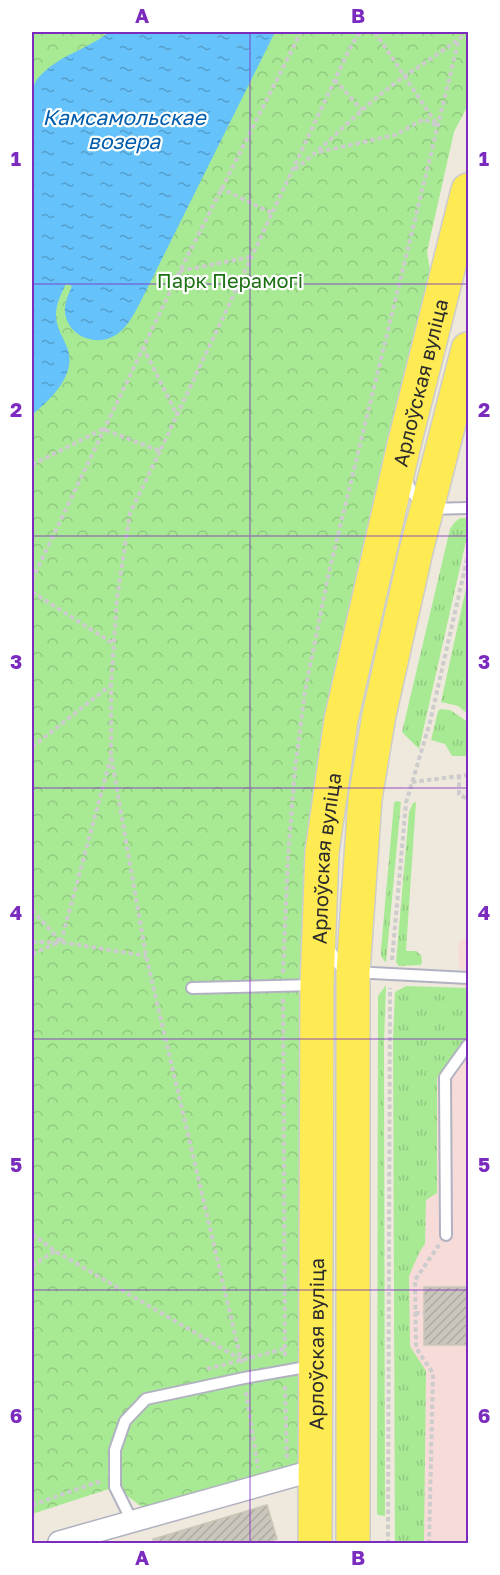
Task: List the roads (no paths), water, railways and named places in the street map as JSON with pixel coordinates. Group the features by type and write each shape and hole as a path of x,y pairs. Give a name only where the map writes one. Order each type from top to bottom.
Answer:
{"main road":[{"name":"Арлоўская вуліца","path":"315,1544 301,1474 300,1368 322,852 341,720 404,445 468,190"},
{"name":"Арлоўская вуліца","path":"353,1544 353,972 365,799 379,716 416,551 468,349"},
{"path":"387,523 396,519 404,520 414,534 416,551"}],"street":[{"path":"60,1543 301,1474"}],"lane":[{"path":"404,445 407,480 416,500 428,509 468,508"},
{"path":"319,917 326,943 340,966 353,972 468,978"},
{"path":"192,988 317,985"},
{"path":"446,1235 445,1077 468,1045"},
{"path":"132,1521 115,1487 115,1450 124,1421 146,1399 300,1368"}],"water":[{"name":"Камсамольскае возера","path":"109,32 275,32 141,301 125,326 117,334 105,339 90,339 76,333 67,321 65,313 72,286 66,284 58,303 56,320 68,350 68,369 60,387 32,415 33,91 37,80 46,70"}],"park label":[{"name":"Парк Перамогі","path":"230,280"}]}
